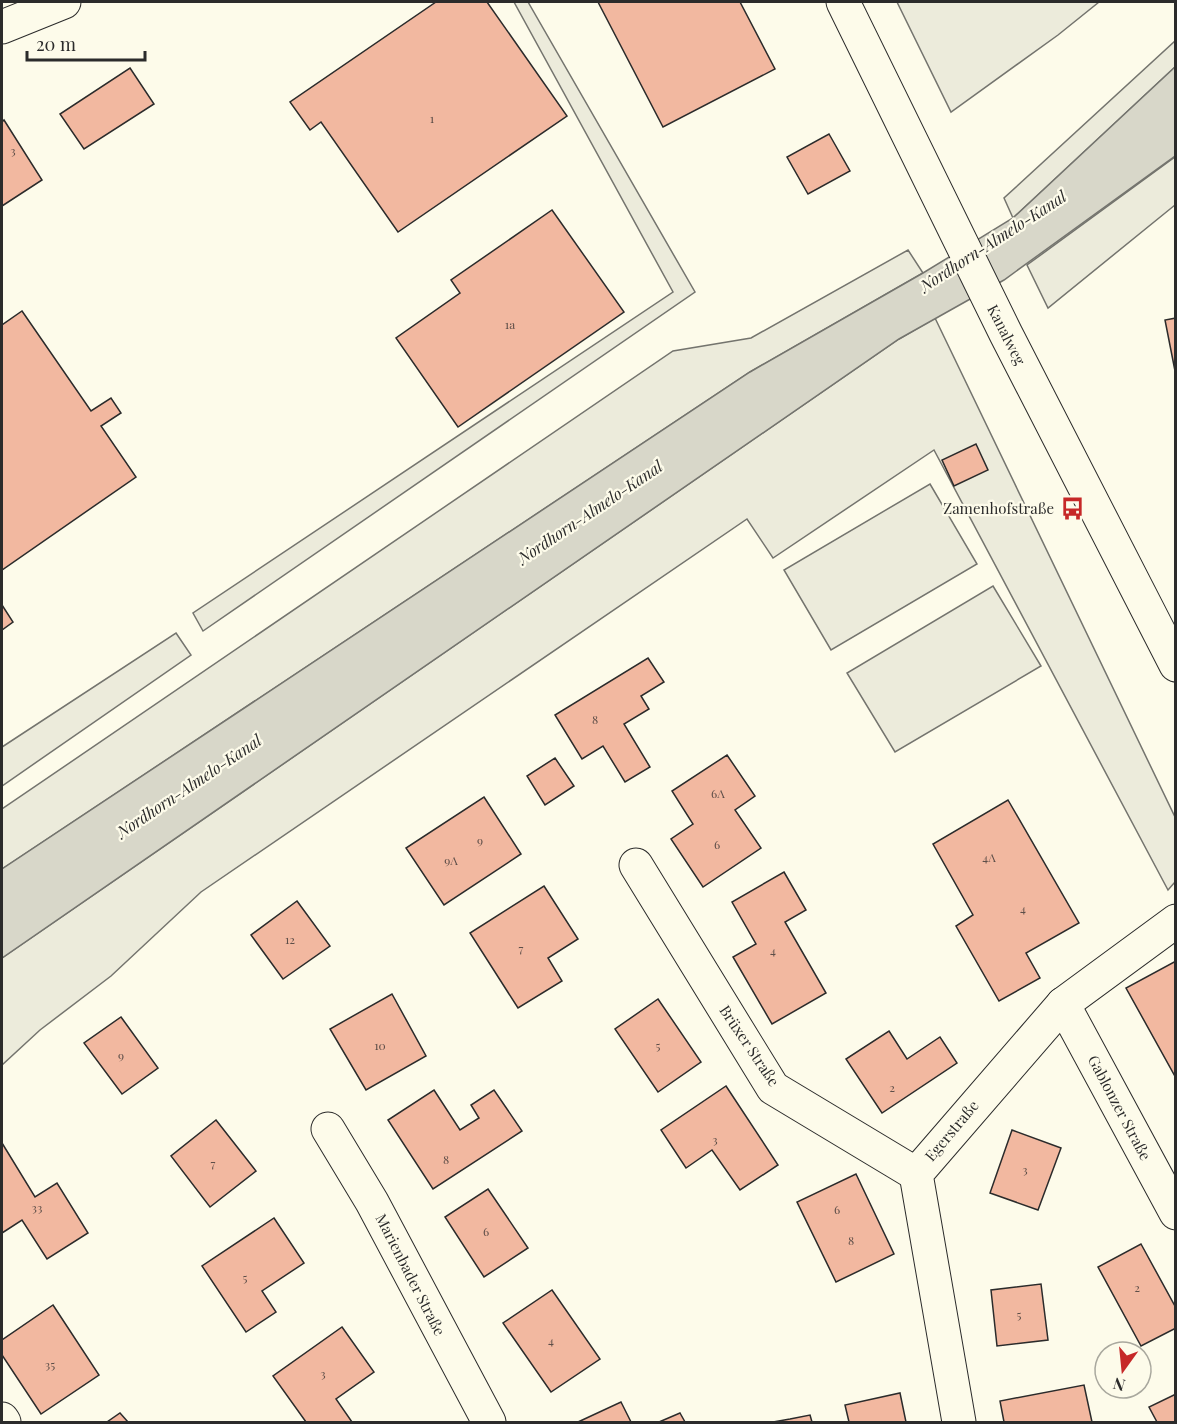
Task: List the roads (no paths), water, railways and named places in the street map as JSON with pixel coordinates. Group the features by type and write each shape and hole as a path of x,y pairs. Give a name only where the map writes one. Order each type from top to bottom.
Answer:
{"street":[{"path":"2,27 64,2"},
{"name":"Kanalweg","path":"843,2 1006,334 1176,666"},
{"name":"Brüxer Straße","path":"636,865 773,1088 916,1174"},
{"name":"Egerstraße","path":"959,1422 916,1174 1063,1004 1176,921"},
{"name":"Gablonzer Straße","path":"1063,1004 1176,1213"},
{"name":"Marienbader Straße","path":"328,1129 372,1202 489,1422"}],"water":[{"name":"Nordhorn-Almelo-Kanal","path":"1175,67 1175,156 1004,280 899,339 2,958 2,869 750,372 923,273 1013,218"}],"place":[{"name":"Zamenhofstraße","path":"1072,509"}]}
